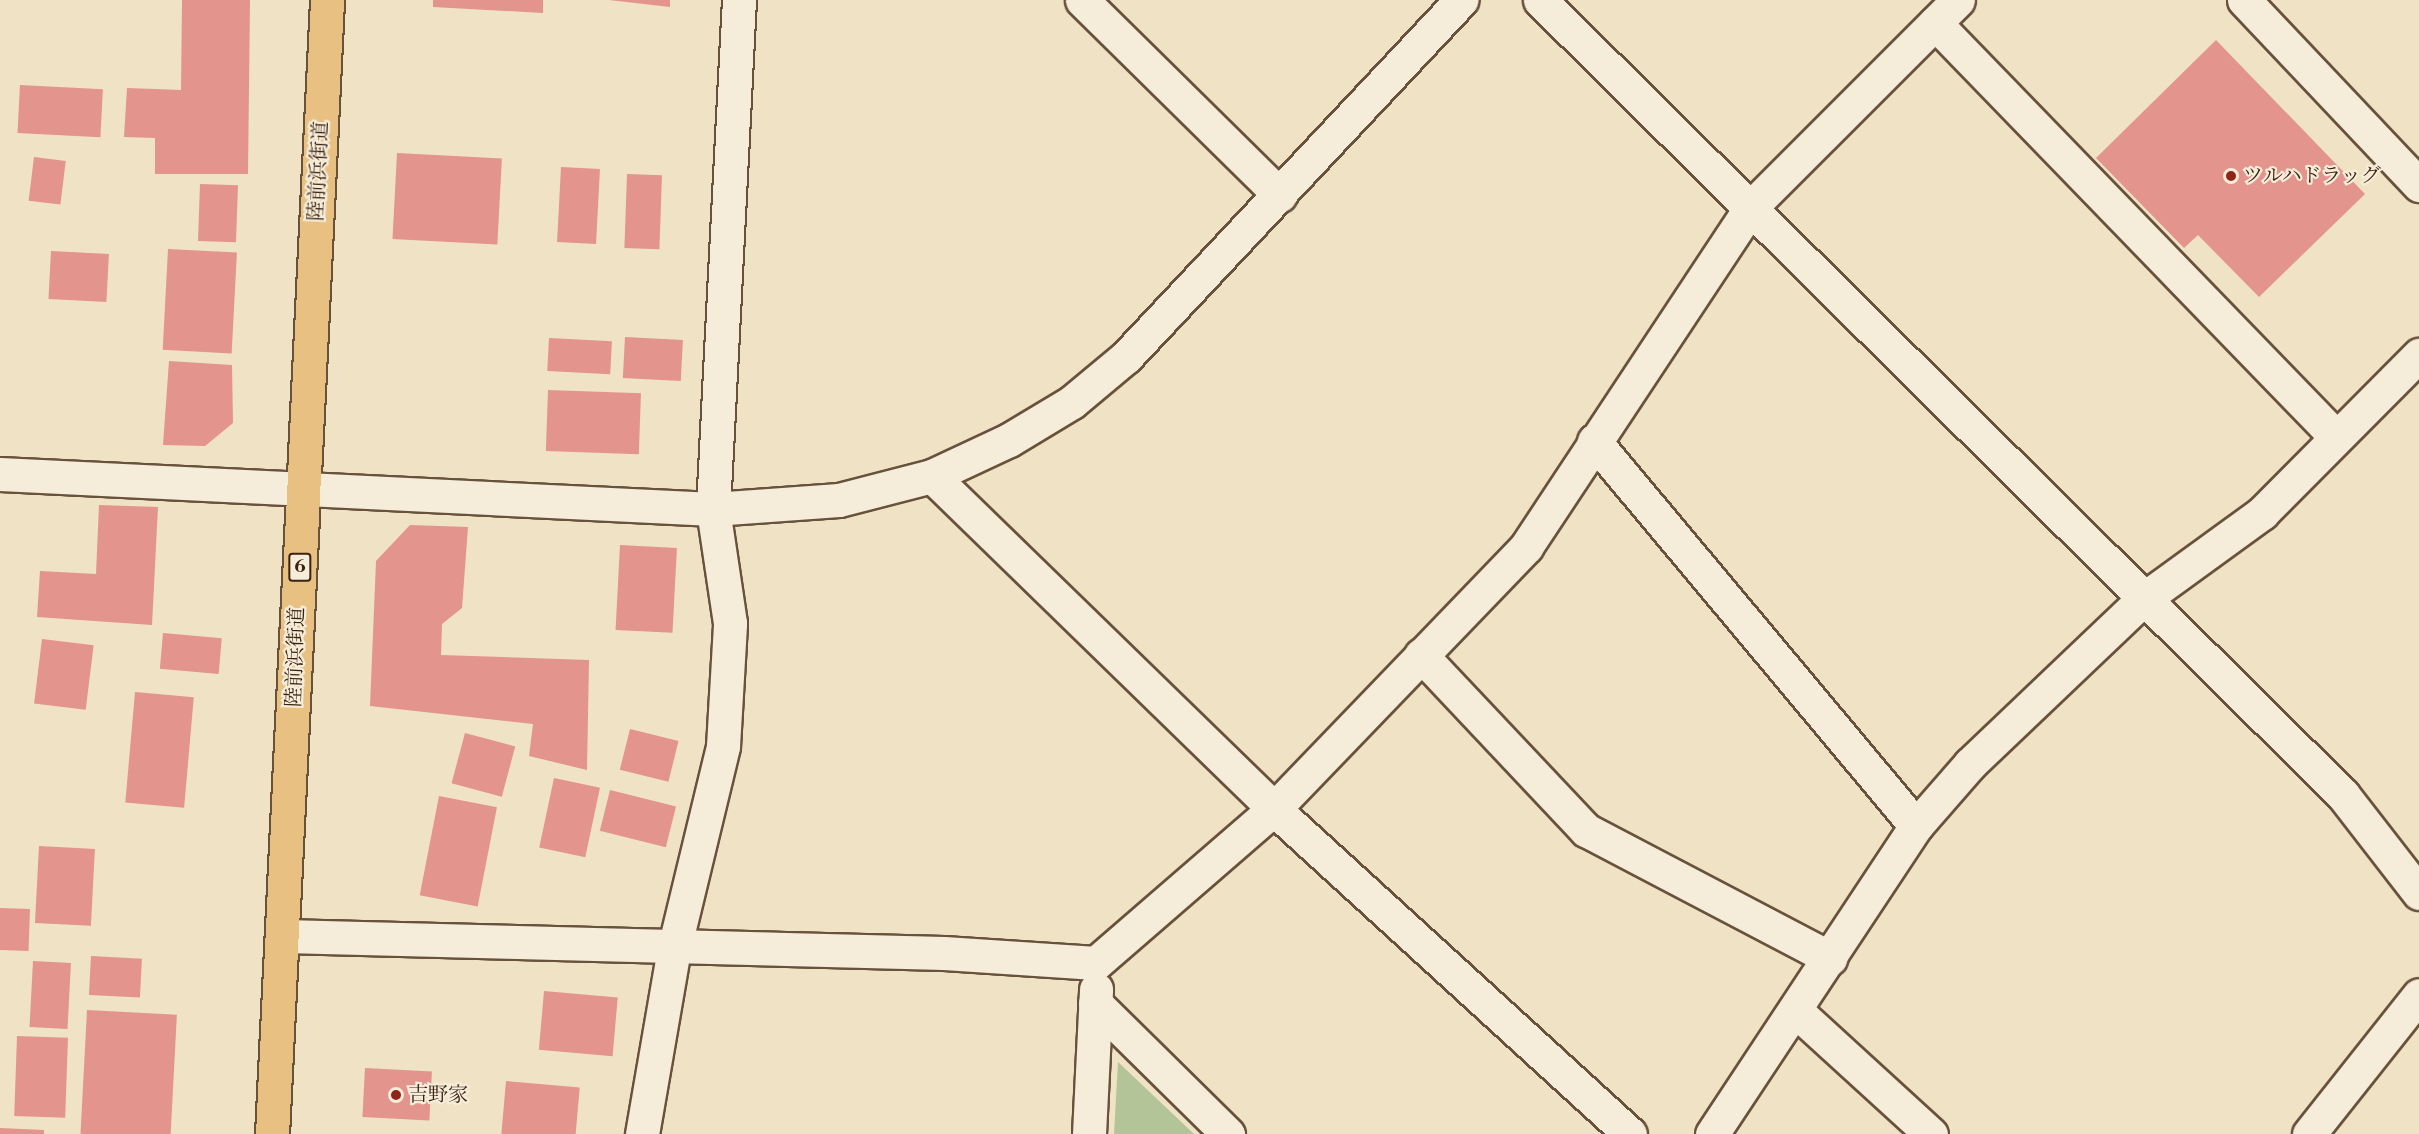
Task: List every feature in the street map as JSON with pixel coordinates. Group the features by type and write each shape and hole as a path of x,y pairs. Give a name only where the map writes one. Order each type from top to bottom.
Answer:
{"highway":[{"name":"陸前浜街道","path":"272,1134 284,936 327,0"}],"street":[{"path":"642,1134 674,949 723,746 730,623 713,509 739,0"},
{"path":"1082,0 1280,195"},
{"path":"0,474 304,485 713,509 839,500 932,476 1009,440 1072,402 1126,357 1461,0"},
{"path":"1540,0 1752,206 2141,601 2343,795 2419,894"},
{"path":"284,936 674,949 944,954 1096,963 1274,809 1526,547 1594,441 1752,206 1958,0"},
{"path":"2244,0 2419,185"},
{"path":"1935,23 2336,437"},
{"path":"1712,1134 1916,826 1970,764 2141,601 2262,513 2419,355"},
{"path":"1594,441 1916,826"},
{"path":"932,476 1274,809 1630,1134"},
{"path":"1421,655 1586,830 1830,958"},
{"path":"1089,1134 1096,963"},
{"path":"2309,1134 2419,995"},
{"path":"1095,1003 1228,1134"},
{"path":"1795,1010 1931,1134"}],"green space":[{"path":"1118,1062 1194,1134 1114,1134"}],"building":[{"path":"182,0 250,0 248,174 155,174 155,138 124,137 127,88 181,90"},
{"path":"433,0 543,0 543,13 433,7"},
{"path":"609,0 670,0 670,7"},
{"name":"ツルハドラッグ","path":"2216,40 2365,194 2259,297 2198,235 2184,248 2096,158"},
{"path":"20,85 103,89 100,137 17,133"},
{"path":"397,153 502,158 497,244 392,239"},
{"path":"34,157 66,161 60,205 29,201"},
{"path":"561,167 600,169 596,244 557,242"},
{"path":"627,174 662,175 659,249 624,248"},
{"path":"200,184 238,185 236,242 198,241"},
{"path":"168,249 237,253 232,353 163,350"},
{"path":"51,251 109,254 106,302 48,299"},
{"path":"625,337 683,340 681,381 623,378"},
{"path":"549,338 612,341 610,374 547,371"},
{"path":"169,361 232,365 233,423 205,446 163,445"},
{"path":"548,390 641,393 639,454 546,451"},
{"path":"99,505 158,507 152,625 37,617 40,571 96,574"},
{"path":"410,525 468,527 462,608 442,624 441,655 589,660 587,770 529,756 533,724 370,706 376,561"},
{"path":"620,545 677,548 672,633 616,630"},
{"path":"163,633 222,638 219,674 160,669"},
{"path":"42,639 94,645 86,710 34,704"},
{"path":"135,692 194,697 184,808 125,803"},
{"path":"630,729 679,741 668,782 620,770"},
{"path":"465,733 515,746 502,797 452,783"},
{"path":"554,778 600,788 585,857 539,847"},
{"path":"610,790 676,806 666,847 600,831"},
{"path":"439,796 497,807 478,906 420,895"},
{"path":"39,846 95,849 91,926 35,923"},
{"path":"0,908 30,909 29,951 0,950"},
{"path":"91,956 142,959 140,998 89,995"},
{"path":"33,961 71,963 67,1029 30,1027"},
{"path":"544,991 618,997 613,1056 539,1050"},
{"path":"87,1010 177,1015 171,1134 81,1134"},
{"path":"17,1036 68,1038 65,1118 14,1116"},
{"name":"吉野家","path":"365,1068 432,1072 429,1120 362,1117"},
{"path":"506,1081 580,1087 576,1134 501,1134"},
{"path":"0,1128 44,1130 44,1134 0,1134"}],"place":[{"name":"ツルハドラッグ","path":"2231,176"},
{"name":"吉野家","path":"396,1095"}]}
